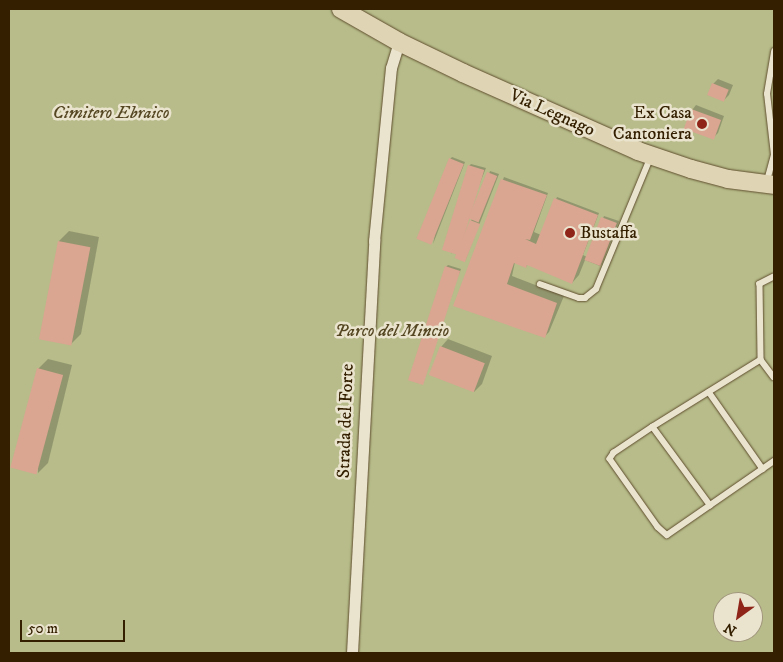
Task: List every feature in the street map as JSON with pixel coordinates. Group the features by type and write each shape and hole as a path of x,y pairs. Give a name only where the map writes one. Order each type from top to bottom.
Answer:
{"main road":[{"name":"Via Legnago","path":"341,9 399,42 530,104 651,155 719,176 770,185"}],"street":[{"name":"Strada del Forte","path":"352,653 374,241 392,68 399,42"}],"lane":[{"path":"770,185 774,154 767,94 774,52"},
{"path":"540,284 579,298 585,298 596,289 651,155"},
{"path":"774,277 760,284 761,360 774,377"},
{"path":"761,360 653,427 614,453 610,459 658,527 667,535 774,461"},
{"path":"710,392 763,469"},
{"path":"653,427 710,506"}],"green space":[{"name":"Parco del Mincio","path":"9,9 774,9 774,653 9,653"}],"building":[{"path":"712,83 729,90 724,102 707,95"},
{"name":"Ex Casa Cantoniera","path":"691,109 721,120 714,140 684,129"},
{"path":"449,158 464,164 431,245 416,239"},
{"path":"468,165 484,170 458,255 442,250"},
{"path":"487,172 497,176 478,222 468,218"},
{"path":"501,179 547,195 530,240 525,239 536,244 554,198 598,215 572,284 527,265 526,268 514,263 507,284 557,303 545,338 453,306"},
{"path":"601,217 617,223 600,266 585,260"},
{"path":"470,220 480,224 465,262 455,258"},
{"path":"58,241 90,247 71,345 39,339"},
{"path":"445,266 460,271 423,385 408,380"},
{"path":"440,346 485,363 474,392 429,375"},
{"path":"37,368 63,375 36,474 10,467"}],"place":[{"name":"Ex Casa Cantoniera","path":"702,124"},
{"name":"Bustaffa","path":"570,233"}],"park label":[{"name":"Cimitero Ebraico","path":"111,113"}]}
